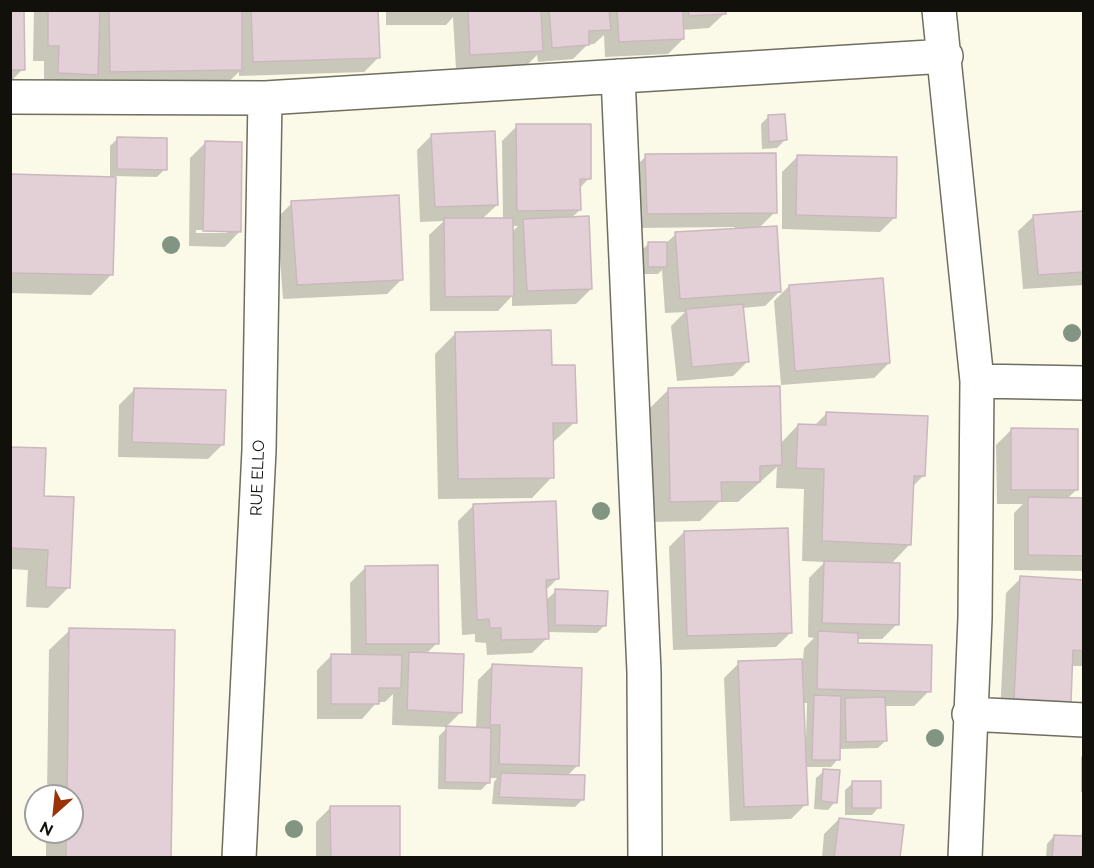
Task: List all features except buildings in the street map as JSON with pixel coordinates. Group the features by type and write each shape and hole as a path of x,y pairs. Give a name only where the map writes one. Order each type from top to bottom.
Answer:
{"street":[{"path":"939,10 946,56 977,381 975,618 969,714 965,858"},
{"path":"10,97 265,98 946,56"},
{"path":"618,76 644,672 645,858"},
{"name":"RUE ELLO","path":"239,858 260,450 265,98"},
{"path":"977,381 1083,383"},
{"path":"969,714 1083,720"}]}
